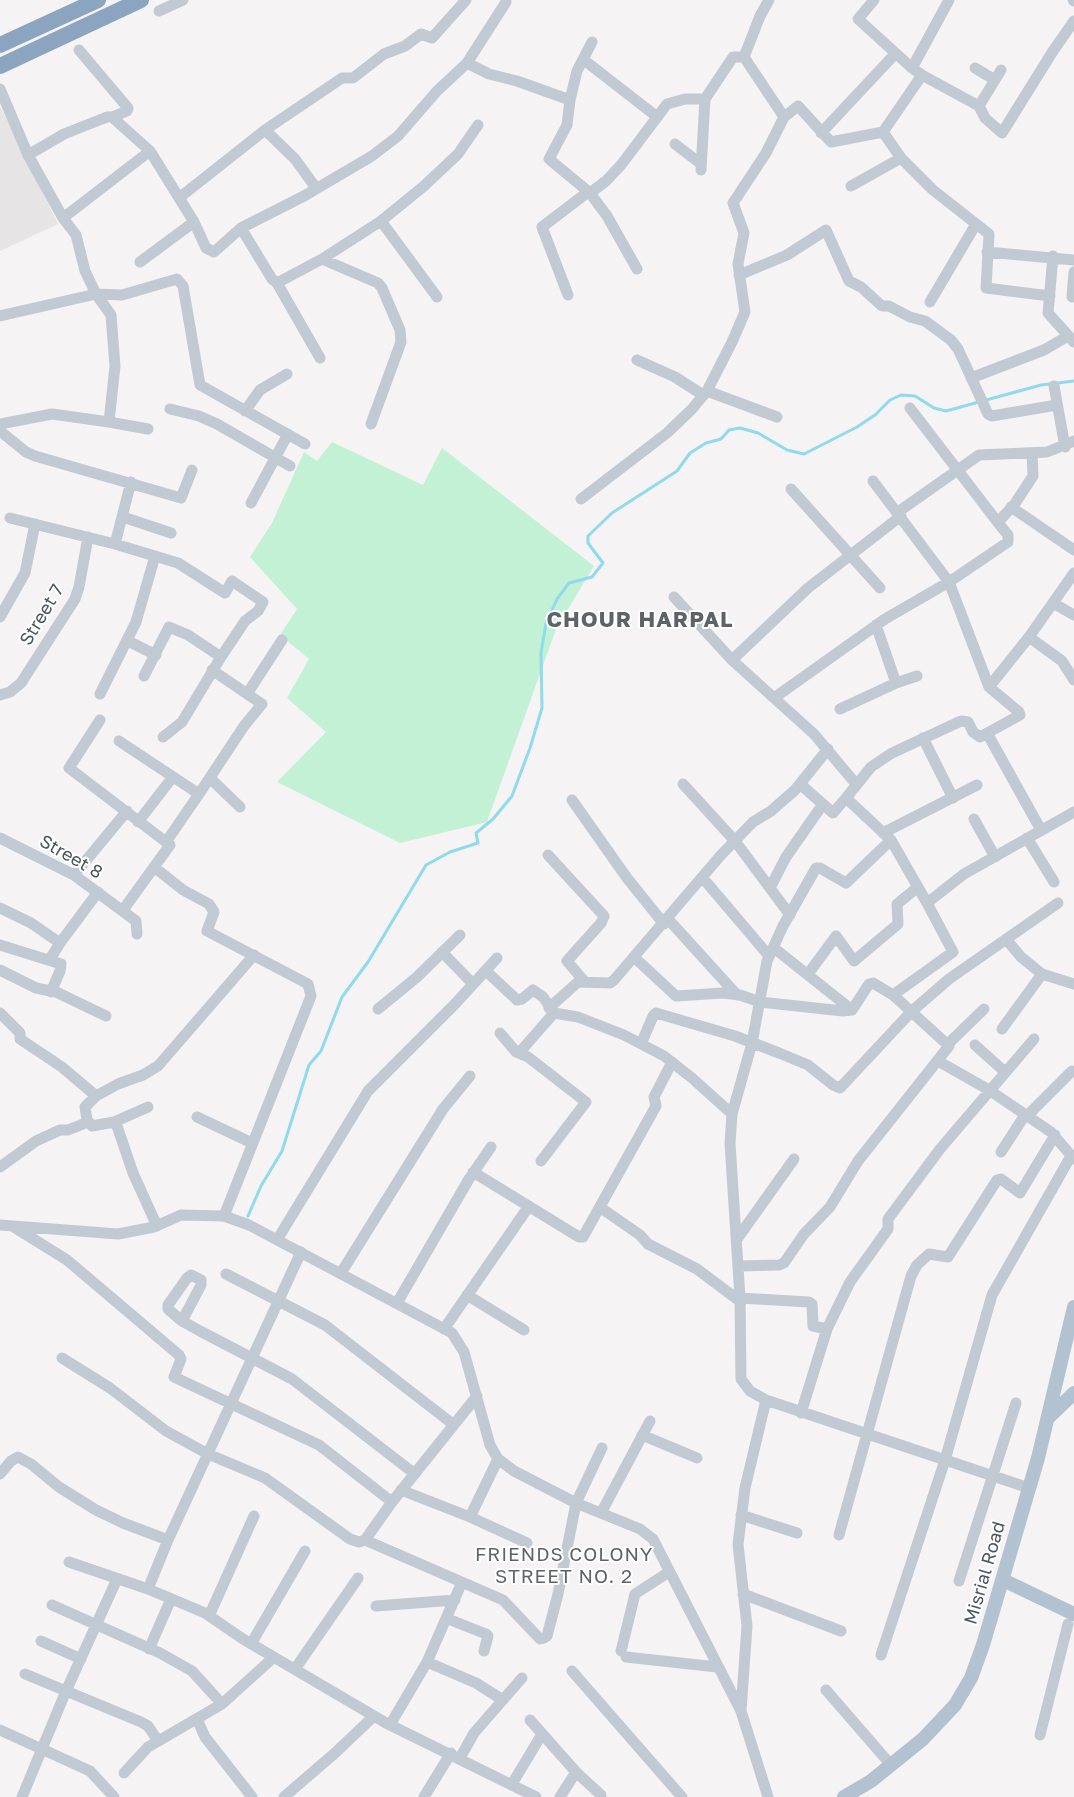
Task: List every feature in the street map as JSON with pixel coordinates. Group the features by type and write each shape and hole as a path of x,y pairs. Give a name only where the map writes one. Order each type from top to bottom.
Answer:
{"highway":[{"path":"0,45 98,0"},
{"path":"0,66 141,0"}],"main road":[{"name":"Misrial Road","path":"844,1797 871,1781 923,1739 955,1705 971,1678 1003,1580 1049,1417 1074,1307"},
{"path":"1049,1417 1074,1393"},
{"path":"1003,1580 1071,1619"}],"street":[{"path":"160,11 183,0"},
{"path":"179,198 265,130 342,78 353,78 391,50 405,46 421,34 432,38 466,0"},
{"path":"744,58 760,16 769,0"},
{"path":"874,0 858,19 912,68 979,106 985,118 1002,133 1074,21"},
{"path":"912,68 949,0"},
{"path":"112,118 150,151 194,222 206,248 212,252 241,228 372,156 398,136 438,91 467,63 508,1"},
{"path":"592,42 577,71 570,100 568,124 549,159 589,192 607,216 637,268"},
{"path":"28,155 64,134 127,111 128,108 79,50"},
{"path":"821,133 895,54"},
{"path":"675,144 701,167 705,99 733,57 744,58"},
{"path":"744,58 784,116"},
{"path":"584,60 656,116"},
{"path":"467,63 490,74 526,84 570,100"},
{"path":"976,68 998,75 979,106"},
{"path":"582,499 667,434 692,409 705,393 732,342 745,312 738,264 744,233 732,203 766,153 784,116 798,106 831,142 883,132 922,75"},
{"path":"0,89 28,155 63,218 76,234 86,271 96,294 111,315 115,366 109,422"},
{"path":"568,295 542,226 606,181 621,165 666,104 685,99 705,99"},
{"path":"277,282 322,259 381,221 424,186 458,154 478,125"},
{"path":"265,130 295,159 316,188"},
{"path":"883,132 901,158 933,190 989,234 985,286 988,289 1050,296"},
{"path":"63,218 150,151"},
{"path":"851,186 901,158"},
{"path":"381,221 437,297"},
{"path":"140,262 194,222"},
{"path":"930,302 976,224"},
{"path":"241,228 272,280 277,282 320,358"},
{"path":"739,275 787,255 826,230 849,281 861,287 882,306 889,306 904,315 925,320 951,340 958,349 982,402 992,416 1057,405"},
{"path":"987,252 1053,256 1074,260"},
{"path":"971,378 1071,339 1048,313 1053,256"},
{"path":"322,259 378,283 382,288 400,330 401,342 371,424"},
{"path":"1072,297 1074,272"},
{"path":"0,316 96,294 122,294 177,279 180,281 200,385 305,444"},
{"path":"637,360 705,393 777,417"},
{"path":"246,411 260,390 288,374"},
{"path":"732,660 808,588 957,469 979,455 1047,452 1069,444 1057,405 1054,386"},
{"path":"774,698 876,625 949,582 1008,542 1008,535 910,408"},
{"path":"170,409 199,416 217,424 290,466"},
{"path":"0,424 52,414 148,429"},
{"path":"0,431 26,452 35,456 131,482 181,498 192,470"},
{"path":"251,503 288,434"},
{"path":"998,524 1033,476 1032,453"},
{"path":"800,784 834,813 871,767 892,753 965,720 976,736 980,737 1020,715 1019,712 989,687 949,582 900,514 873,481"},
{"path":"115,544 131,482"},
{"path":"791,488 880,588"},
{"path":"1011,507 1074,550"},
{"path":"123,517 170,533"},
{"path":"10,518 115,544 178,563 224,593 232,581 263,602 258,611 245,621 212,670 182,722 163,737"},
{"path":"0,617 25,573 35,524"},
{"name":"Street 7","path":"0,696 21,684 75,599 79,588 88,537"},
{"path":"100,694 128,641 156,556"},
{"path":"989,687 1029,637 1074,573"},
{"path":"674,597 732,660 828,749 856,784"},
{"path":"1053,603 1074,615"},
{"path":"876,625 896,683"},
{"path":"144,676 170,627 188,635 221,657"},
{"path":"1029,637 1062,661 1074,680"},
{"path":"247,694 282,640"},
{"path":"128,641 156,655"},
{"path":"166,842 244,726 262,704 212,670"},
{"path":"840,709 896,683 917,676"},
{"path":"100,720 69,768 170,845 122,910"},
{"path":"987,733 1041,830"},
{"path":"923,738 953,798"},
{"path":"119,741 141,754 172,778 199,794"},
{"path":"519,1053 571,986 584,981 610,983 666,922 702,877 735,841 753,822 771,811 800,784 828,749"},
{"path":"138,822 172,778"},
{"path":"210,778 240,807"},
{"path":"683,784 735,841 790,915"},
{"path":"977,785 887,836 846,884 820,868 816,868 772,952 752,1043 732,1114 730,1143 741,1300 741,1379 750,1391 766,1400 1029,1488"},
{"path":"846,798 887,836 927,902 953,952 892,995"},
{"path":"572,800 627,878 666,922 738,995"},
{"path":"770,888 786,857 823,804"},
{"path":"74,875 126,811"},
{"path":"927,902 964,874 1074,813"},
{"path":"974,819 995,857"},
{"name":"Street 8","path":"0,838 74,875 136,921 137,934"},
{"path":"1027,838 1054,882"},
{"path":"548,855 604,916 601,923 568,961 584,981"},
{"path":"154,866 183,890 209,904 214,912 207,931 308,984 311,996 224,1216"},
{"path":"702,877 772,952 808,974 852,1010"},
{"path":"808,974 836,936 854,961 898,924 897,904 918,887"},
{"path":"50,960 60,943 98,892"},
{"path":"641,1044 656,1013 735,1036 808,1065 833,1085 840,1088 911,1012 949,979 1058,903"},
{"path":"0,908 31,923 60,943"},
{"path":"378,1009 417,977 460,935"},
{"path":"1006,939 1020,957 1042,974 1074,984"},
{"path":"0,945 58,962 61,966 51,992"},
{"path":"442,952 473,984"},
{"path":"148,1107 114,1122 92,1126 88,1122 85,1107 96,1096 118,1084 143,1075 158,1066 254,955"},
{"path":"634,957 676,996 723,993 738,995 760,1002 843,1011 852,1010"},
{"path":"277,1240 368,1091 497,958"},
{"path":"0,970 36,988 51,992 106,1016"},
{"path":"486,971 517,1000 522,1000 533,990 543,997 552,1011 578,1017 641,1044 672,1062 732,1114"},
{"path":"1002,1029 1042,974"},
{"path":"852,1010 869,984 873,983 892,995 948,1044"},
{"path":"739,1266 779,1266 784,1263 804,1234 830,1207 858,1161 948,1049 948,1044 984,1009"},
{"path":"0,1013 20,1033 20,1039 62,1067 96,1096"},
{"path":"500,1033 519,1053 528,1057 586,1102 541,1161"},
{"path":"802,1413 827,1329 850,1282 888,1229 888,1219 940,1149 1034,1039"},
{"path":"975,1045 1005,1072"},
{"path":"881,1655 945,1460 992,1294 1073,1158 1055,1135 989,1090 938,1060"},
{"path":"474,1172 581,1238 601,1208 656,1106 654,1097 672,1062"},
{"path":"1001,1152 1026,1115 1072,1071"},
{"path":"341,1273 443,1109 470,1076"},
{"path":"197,1117 252,1143"},
{"path":"0,1167 36,1141 60,1130 68,1130 88,1122"},
{"path":"114,1122 156,1226"},
{"path":"839,1535 911,1276 917,1265 929,1254 948,1257 997,1180 1001,1179 1020,1193 1055,1135"},
{"path":"397,1303 474,1172 492,1147"},
{"path":"737,1239 794,1159"},
{"path":"444,1329 529,1206"},
{"path":"601,1208 640,1235 648,1244 697,1270 741,1300 809,1302 812,1304 813,1326 827,1329"},
{"path":"0,1225 118,1234 156,1226 181,1215 224,1216 249,1225 452,1333 464,1352 490,1444 498,1459 514,1471 576,1503 640,1529 654,1539 717,1667 741,1711 768,1797"},
{"path":"14,1227 67,1260 178,1355 181,1359 174,1377 319,1445 392,1502"},
{"path":"148,1589 168,1540 301,1252"},
{"path":"226,1274 336,1332 454,1425"},
{"path":"467,1295 524,1330"},
{"path":"182,1321 292,1378 414,1474"},
{"path":"62,1358 110,1388 166,1431 208,1454 265,1478 350,1539 359,1542 365,1540 392,1502 477,1396"},
{"path":"741,1711 747,1626 738,1544 745,1488 766,1400"},
{"path":"959,1581 1016,1403"},
{"path":"601,1513 650,1421"},
{"path":"642,1435 696,1458"},
{"path":"365,1540 503,1600 540,1638 544,1638 547,1636 564,1567 576,1503 602,1448"},
{"path":"0,1474 18,1456 59,1487 96,1510 123,1523 168,1540"},
{"path":"470,1517 498,1459"},
{"path":"402,1490 470,1517 526,1543"},
{"path":"741,1515 797,1533"},
{"path":"209,1616 254,1516"},
{"path":"251,1644 305,1551"},
{"path":"69,1562 148,1589 209,1616 251,1644 390,1725 536,1797"},
{"path":"670,1572 635,1594 624,1654 717,1667"},
{"path":"22,1797 66,1691 117,1578"},
{"path":"295,1670 358,1578"},
{"path":"390,1725 427,1662 448,1619 462,1582"},
{"path":"744,1594 841,1631"},
{"path":"149,1649 171,1599"},
{"path":"376,1606 455,1600"},
{"path":"52,1605 149,1649 192,1671 222,1704"},
{"path":"448,1619 488,1636 484,1651"},
{"path":"1040,1735 1071,1619"},
{"path":"41,1641 81,1659"},
{"path":"124,1773 148,1747 222,1704 274,1657"},
{"path":"427,1662 476,1684 502,1700"},
{"path":"572,1671 682,1797"},
{"path":"25,1674 141,1722 148,1726 158,1741"},
{"path":"424,1797 455,1756 522,1678"},
{"path":"826,1690 891,1765"},
{"path":"284,1797 335,1754 374,1716"},
{"path":"197,1719 206,1738 252,1797"},
{"path":"530,1720 576,1772 601,1795"},
{"path":"0,1730 90,1771 110,1795"},
{"path":"512,1784 542,1734"},
{"path":"560,1797 576,1772"}],"shaded area":[{"path":"0,106 58,224 0,251"}],"green space":[{"path":"332,442 423,485 442,448 594,566 556,629 487,822 400,843 277,782 326,732 287,698 309,659 280,635 297,609 250,557 272,523 304,452 317,461"}],"waterway":[{"path":"248,1216 261,1186 282,1151 309,1065 321,1051 342,997 368,962 426,865 450,852 478,843 476,833 493,819 512,796 530,748 542,708 541,653 546,623 557,599 569,583 592,577 603,563 588,543 588,536 612,513 677,471 690,453 706,443 721,439 729,430 740,428 758,433 787,450 804,454 857,427 875,415 890,400 901,395 915,396 934,408 946,411 1041,385 1074,381"}],"district":[{"name":"CHOUR HARPAL","path":"640,620"},
{"name":"FRIENDS COLONY STREET NO. 2","path":"564,1566"}]}
